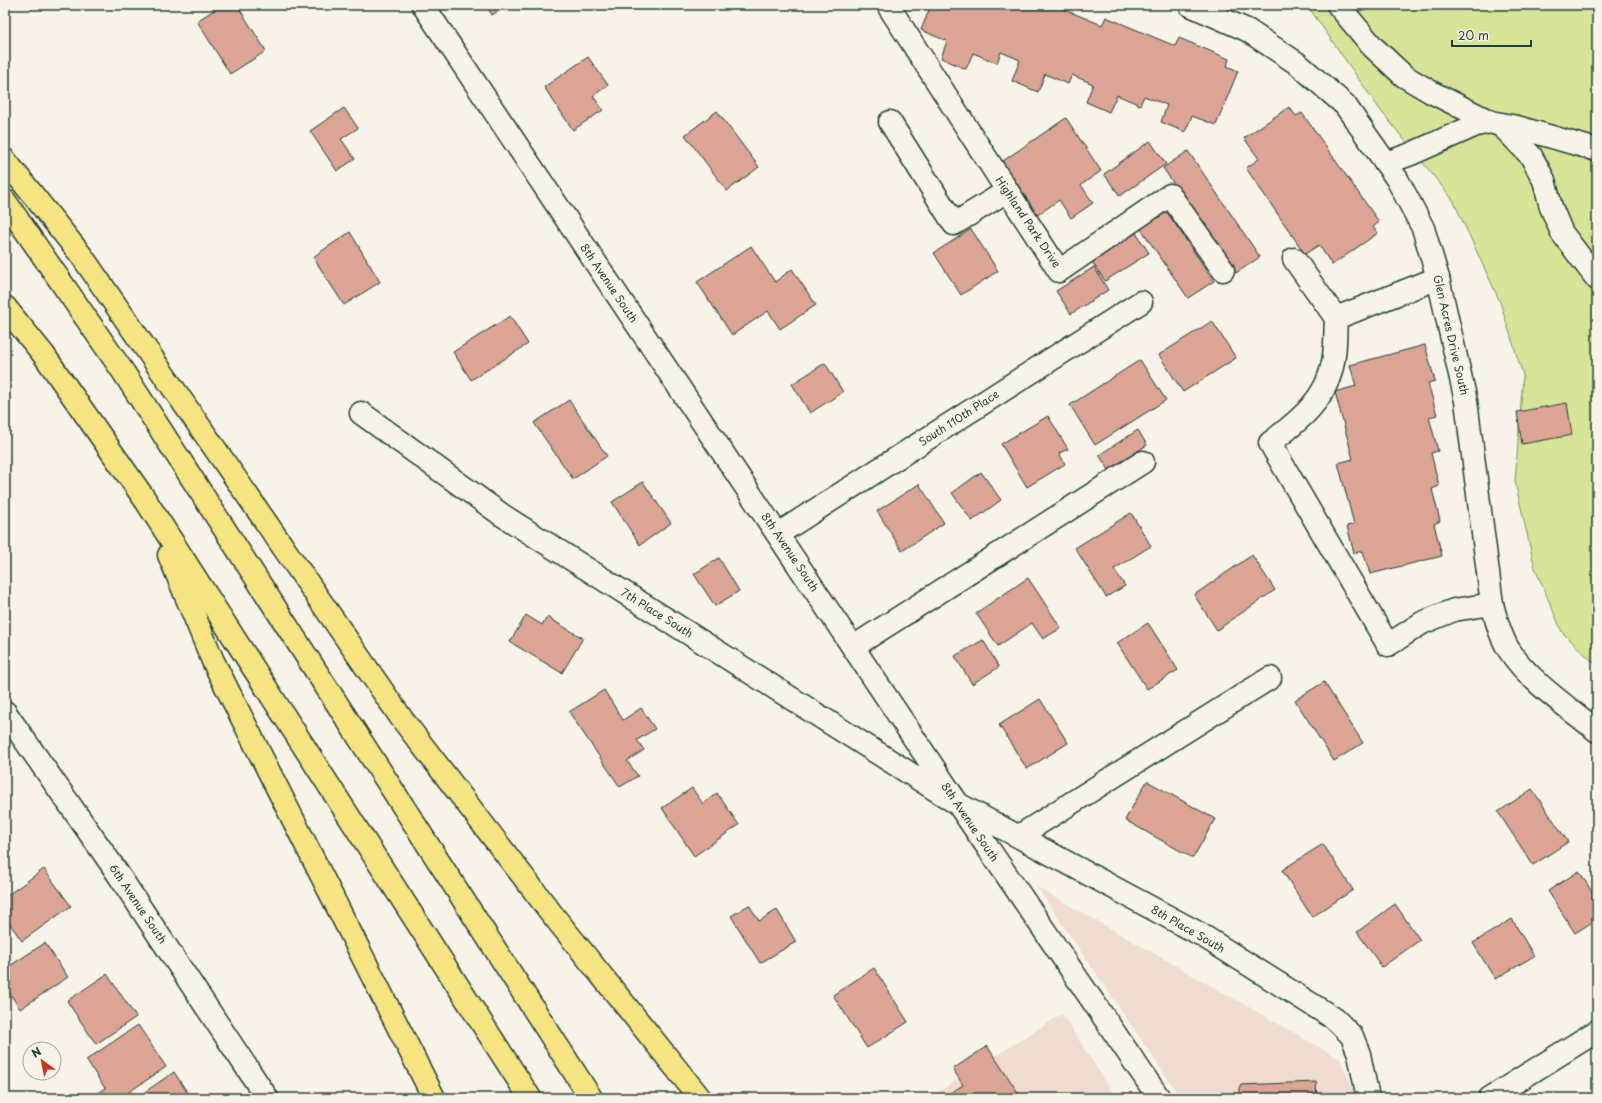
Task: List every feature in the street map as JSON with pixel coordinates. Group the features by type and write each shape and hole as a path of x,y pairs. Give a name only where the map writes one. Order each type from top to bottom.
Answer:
{"highway":[{"path":"5,160 81,255 402,719 552,914 700,1098"},
{"path":"5,201 129,380 591,1098"},
{"path":"5,306 44,355 146,501 530,1098"},
{"path":"146,501 213,661 434,1098"}],"street":[{"name":"8th Avenue South","path":"423,5 958,804 1159,1098"},
{"name":"Glen Acres Drive South","path":"1190,5 1247,30 1298,64 1345,106 1396,179 1423,228 1438,278 1466,401 1492,604 1499,630 1508,649 1520,666 1597,731"},
{"path":"1338,5 1373,47 1404,76 1431,92 1502,126 1532,156 1544,180 1551,207 1562,233 1597,279"},
{"name":"Highland Park Drive","path":"890,6 1059,271 1170,195 1223,270"},
{"path":"890,122 954,224 1007,191"},
{"path":"1386,163 1476,125 1491,122 1517,127 1597,150"},
{"path":"1294,258 1336,318 1334,362 1325,390 1303,418 1270,443 1388,645 1422,623 1454,610 1492,604"},
{"path":"1336,318 1438,278"},
{"name":"South 110th Place","path":"778,534 1141,302"},
{"name":"7th Place South","path":"361,413 502,515 958,804"},
{"path":"853,647 1142,462"},
{"path":"1019,836 1270,678"},
{"name":"6th Avenue South","path":"5,712 112,865 267,1098"},
{"name":"8th Place South","path":"958,804 1200,934 1335,1019 1352,1036 1359,1054 1368,1098"},
{"path":"1490,1098 1597,1031"}],"shaded area":[{"path":"1037,887 1340,1059 1357,1098 1181,1098"},
{"path":"1062,1014 1116,1098 940,1098 937,1093"}],"green space":[{"path":"1307,5 1597,5 1597,666 1562,632 1535,568 1515,482 1523,375 1500,302 1453,200 1381,111"}],"building":[{"path":"222,5 237,5 266,51 230,74 197,21"},
{"path":"486,5 508,5 492,15"},
{"path":"931,5 1025,5 1029,7 1030,5 1053,5 1102,25 1106,17 1175,46 1179,38 1229,59 1227,66 1238,71 1216,125 1192,116 1185,132 1161,122 1167,105 1144,96 1140,105 1117,95 1109,112 1086,102 1093,84 1072,75 1068,84 1045,74 1038,92 1012,81 1020,60 1001,52 997,63 973,53 966,69 941,58 947,41 921,30"},
{"path":"588,57 608,85 593,96 603,110 573,130 544,87"},
{"path":"1289,107 1296,116 1302,113 1379,222 1373,227 1378,233 1332,265 1319,245 1305,254 1246,168 1259,159 1244,138"},
{"path":"344,108 358,128 341,139 355,159 337,171 310,131"},
{"path":"717,111 759,167 727,191 685,135"},
{"path":"1066,118 1101,171 1081,185 1093,203 1071,218 1059,200 1036,216 1000,163"},
{"path":"1150,141 1166,164 1120,196 1104,174"},
{"path":"1188,151 1260,257 1236,273 1163,168"},
{"path":"1163,206 1214,281 1188,298 1137,223"},
{"path":"971,229 998,271 961,295 934,253"},
{"path":"1134,230 1149,253 1105,281 1090,259"},
{"path":"350,232 380,282 344,305 313,257"},
{"path":"751,246 775,282 792,269 816,305 780,329 768,311 732,335 697,282"},
{"path":"1094,267 1108,290 1071,314 1056,291"},
{"path":"510,316 528,344 471,380 453,352"},
{"path":"1212,321 1236,358 1183,392 1159,355"},
{"path":"1425,345 1435,381 1428,383 1437,415 1429,417 1438,451 1431,453 1439,486 1432,489 1440,521 1434,524 1442,556 1370,574 1363,551 1354,553 1347,526 1354,524 1338,463 1353,459 1335,392 1356,386 1350,365"},
{"path":"1140,360 1166,400 1095,445 1070,405"},
{"path":"825,363 843,392 810,413 792,384"},
{"path":"569,400 607,456 573,479 534,423"},
{"path":"1567,403 1572,435 1522,444 1517,412"},
{"path":"1048,416 1068,449 1059,453 1065,464 1027,487 1001,444"},
{"path":"1138,430 1147,445 1109,470 1099,455"},
{"path":"981,472 1001,500 972,521 952,493"},
{"path":"643,482 671,523 640,545 612,502"},
{"path":"919,484 944,523 902,551 877,511"},
{"path":"1131,513 1151,546 1114,569 1125,586 1106,597 1075,548"},
{"path":"1252,555 1275,590 1217,630 1194,595"},
{"path":"719,558 739,591 715,606 694,574"},
{"path":"1028,578 1061,628 1043,639 1032,623 998,646 976,613"},
{"path":"526,615 542,625 547,617 583,638 562,673 510,642"},
{"path":"1148,623 1178,670 1147,689 1117,643"},
{"path":"983,640 999,667 972,684 955,656"},
{"path":"1324,682 1363,743 1334,761 1295,700"},
{"path":"604,690 623,720 641,708 655,729 637,740 644,750 627,761 638,776 620,787 569,712"},
{"path":"1040,699 1068,743 1027,769 999,725"},
{"path":"1147,781 1215,819 1193,858 1125,820"},
{"path":"692,788 703,804 717,793 739,825 694,856 662,808"},
{"path":"1532,789 1568,842 1533,865 1498,812"},
{"path":"1323,844 1353,890 1312,917 1282,870"},
{"path":"44,869 71,906 22,941 5,917 5,897"},
{"path":"1579,871 1597,900 1597,919 1575,933 1548,891"},
{"path":"1395,904 1420,940 1382,967 1357,932"},
{"path":"749,905 759,921 777,910 796,942 760,963 731,916"},
{"path":"1512,919 1534,956 1495,979 1473,943"},
{"path":"45,943 68,977 20,1009 5,986 5,969"},
{"path":"874,968 908,1022 867,1048 833,995"},
{"path":"107,974 136,1017 96,1044 67,1001"},
{"path":"138,1025 166,1067 120,1098 90,1098 105,1088 86,1060"},
{"path":"987,1046 1019,1094 1013,1098 947,1098 946,1096 963,1085 953,1069"},
{"path":"174,1072 191,1098 136,1098"},
{"path":"1316,1082 1317,1098 1240,1098 1240,1085"}]}
